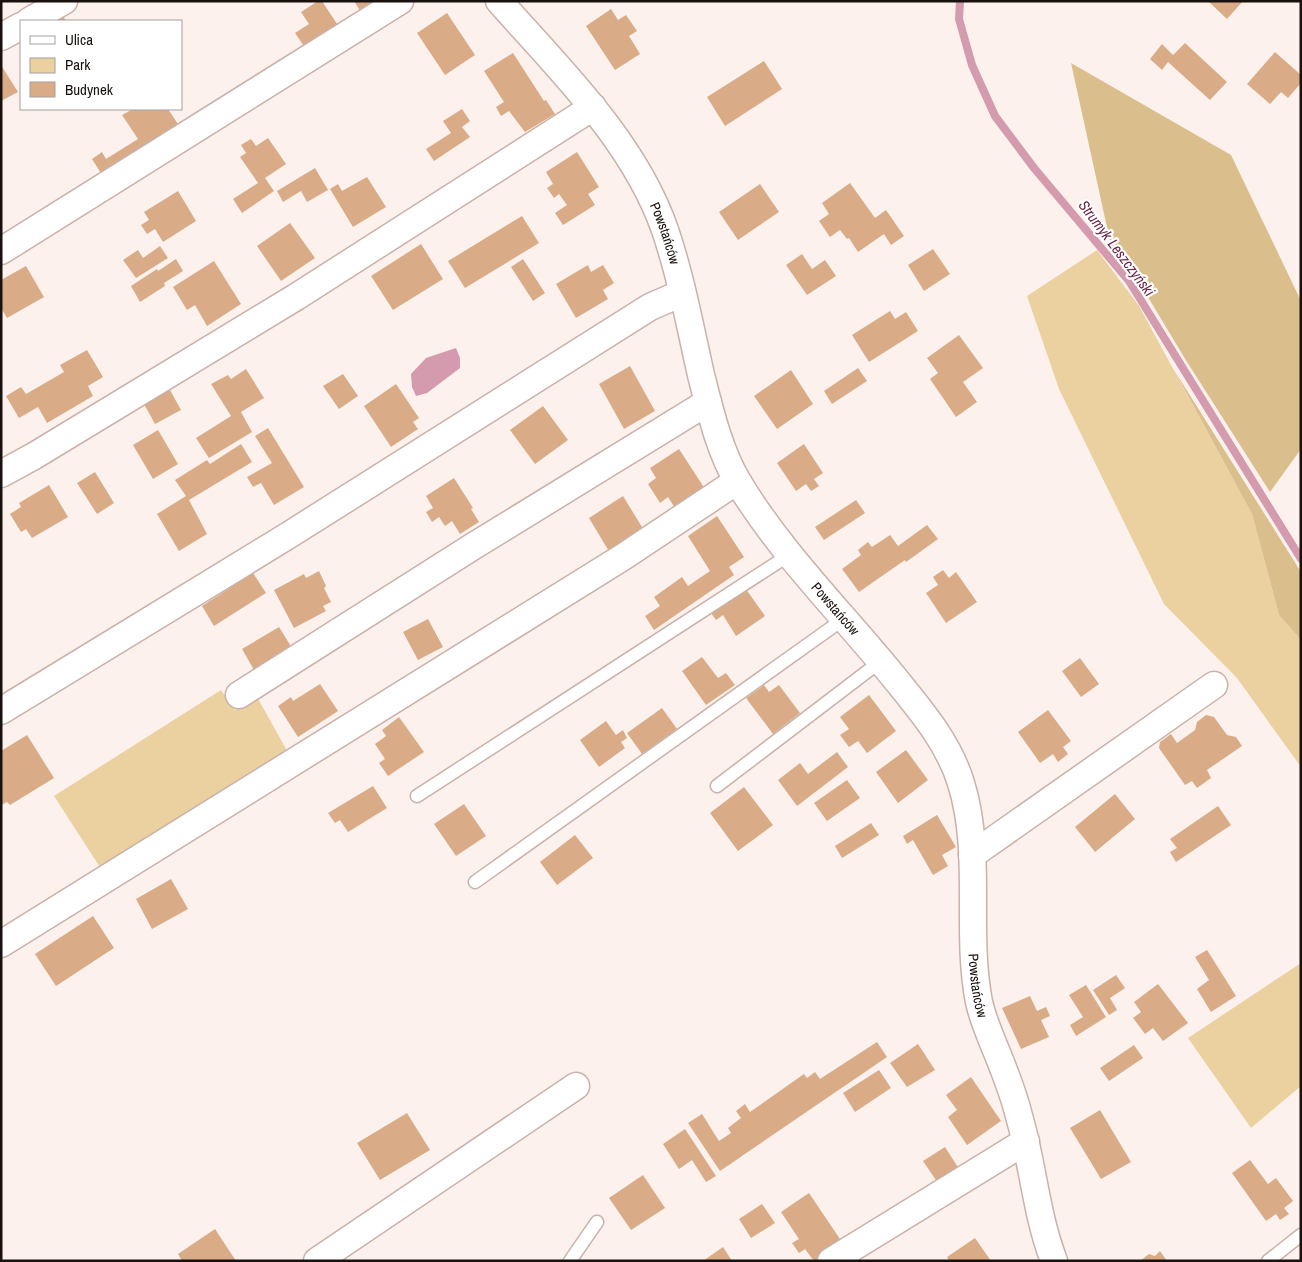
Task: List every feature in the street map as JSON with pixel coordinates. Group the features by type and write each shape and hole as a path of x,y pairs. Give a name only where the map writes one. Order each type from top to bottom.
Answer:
{"street":[{"path":"31,20 64,1"},
{"path":"1,251 400,1"},
{"name":"Powstańców","path":"499,1 592,107 616,138 653,201 665,230 708,402 727,459 737,481 772,533 881,661 937,733 952,758 961,783 972,833 975,968 979,1002 1008,1082 1026,1141 1042,1225 1051,1260"},
{"path":"1,37 20,27"},
{"path":"1,474 34,456 296,297 592,107"},
{"path":"1,711 289,535 650,307 682,293"},
{"path":"240,695 472,547 708,402"},
{"path":"1,944 623,557 737,481"},
{"path":"972,855 1214,685"},
{"path":"317,1261 576,1086"},
{"path":"830,1261 1026,1141"}],"lane":[{"path":"417,796 790,555"},
{"path":"475,882 845,618"},
{"path":"718,786 881,661"},
{"path":"570,1261 596,1222"},
{"path":"1268,1261 1301,1236"}],"green space":[{"path":"1097,250 1139,306 1252,514 1279,615 1301,640 1301,767 1237,678 1164,604 1059,389 1027,296"},
{"path":"221,690 235,710 257,697 290,756 105,875 54,796"},
{"path":"1301,963 1301,1086 1251,1128 1188,1038"}],"shaded area":[{"path":"1071,63 1231,155 1301,301 1301,449 1270,492 1187,362 1131,269 1105,245 1110,241"},
{"path":"456,348 460,358 460,368 427,393 416,396 412,387 411,374 426,358"},
{"path":"1174,370 1301,572 1301,640 1279,615 1252,514"}],"building":[{"path":"318,1 322,1 341,30 308,52 295,33 309,24 301,12"},
{"path":"354,1 377,1 361,12"},
{"path":"1208,1 1243,1 1227,19"},
{"path":"611,9 618,20 626,15 637,31 629,36 640,54 615,70 586,26"},
{"path":"60,11 65,20 46,20"},
{"path":"447,13 475,55 445,75 417,33"},
{"path":"1185,43 1227,82 1210,100 1168,62 1162,70 1150,59 1162,44 1173,55"},
{"path":"1275,52 1301,75 1301,83 1288,98 1281,92 1270,104 1247,84"},
{"path":"513,53 544,101 546,100 555,114 525,132 509,111 501,116 496,107 504,102 484,71"},
{"path":"764,61 782,89 725,126 707,97"},
{"path":"1,65 18,92 1,101"},
{"path":"462,109 470,121 462,127 470,137 434,161 426,149 451,133 443,121"},
{"path":"131,110 169,110 178,124 144,146 104,178 92,159 102,152 106,159 138,139 122,115"},
{"path":"268,138 286,164 265,178 274,191 242,213 233,199 258,183 240,157 246,153 241,145 251,139 256,146"},
{"path":"577,152 599,187 588,194 595,205 563,225 555,213 567,205 559,194 554,198 547,188 553,184 546,172"},
{"path":"315,168 328,190 307,202 301,191 283,202 277,191"},
{"path":"367,177 386,207 353,227 330,189 338,184 342,191"},
{"path":"850,183 875,218 886,210 904,236 891,245 884,234 858,252 849,238 847,239 840,230 830,237 819,221 829,214 822,203"},
{"path":"760,184 779,212 738,240 719,212"},
{"path":"178,191 196,221 163,242 155,229 147,234 141,225 149,220 144,212"},
{"path":"522,216 539,243 465,288 448,261"},
{"path":"290,223 315,258 281,281 257,246"},
{"path":"421,244 443,279 393,310 371,276"},
{"path":"160,246 168,258 136,278 123,260 138,250 143,258"},
{"path":"933,249 950,274 924,291 908,265"},
{"path":"802,254 812,269 825,260 836,276 807,295 786,265"},
{"path":"176,259 183,271 164,283 165,286 140,302 131,286"},
{"path":"523,259 545,293 533,301 511,267"},
{"path":"214,261 241,304 207,326 195,305 187,310 173,287"},
{"path":"588,265 591,272 603,265 614,283 603,290 608,299 576,318 556,284"},
{"path":"26,266 44,297 7,318 1,308 1,280"},
{"path":"890,311 895,319 906,312 918,331 869,362 852,335"},
{"path":"959,335 983,368 963,382 977,402 956,417 930,379 938,373 927,358"},
{"path":"87,350 103,377 88,386 93,396 47,423 38,407 19,418 6,396 21,387 26,394 64,372 60,365"},
{"path":"630,366 655,411 624,429 599,384"},
{"path":"858,368 867,381 832,404 824,391"},
{"path":"246,369 264,398 241,412 252,432 209,458 196,438 231,416 211,384 228,375 231,379"},
{"path":"791,370 813,404 777,429 754,396"},
{"path":"343,374 358,396 339,409 323,386"},
{"path":"396,384 419,418 413,422 418,429 391,447 364,406"},
{"path":"170,390 181,410 155,424 144,404"},
{"path":"543,406 568,440 535,464 510,430"},
{"path":"268,428 304,487 274,505 261,483 253,487 247,477 272,463 255,436"},
{"path":"158,430 178,464 153,479 133,445"},
{"path":"241,444 252,462 189,500 207,534 179,551 157,514 186,496 175,480 207,460 210,464"},
{"path":"804,444 823,473 814,479 819,486 811,491 806,484 796,491 777,463"},
{"path":"679,449 705,489 675,508 668,497 660,503 648,484 656,478 650,468"},
{"path":"95,472 114,503 97,514 77,483"},
{"path":"454,478 473,508 471,509 479,522 460,534 452,521 445,526 439,517 432,522 426,512 433,508 426,496"},
{"path":"49,485 68,517 32,538 26,529 21,532 10,514 21,507 19,503"},
{"path":"623,496 645,532 610,553 589,518"},
{"path":"856,500 865,513 824,540 815,527"},
{"path":"717,516 744,557 729,567 734,575 654,630 645,616 660,606 654,597 682,577 688,586 710,571 688,536"},
{"path":"927,525 938,539 859,592 842,569 861,555 858,550 868,542 872,547 890,535 898,546"},
{"path":"943,570 949,578 956,572 977,602 946,623 926,593 938,585 933,577"},
{"path":"319,571 331,602 323,606 326,611 294,628 274,590 304,574 306,578"},
{"path":"253,573 266,593 214,626 202,606"},
{"path":"743,585 765,616 736,636 723,615 716,620 708,609"},
{"path":"428,619 443,647 418,660 403,632"},
{"path":"279,627 292,648 254,670 242,649"},
{"path":"702,657 718,678 726,673 735,685 706,705 682,671"},
{"path":"1080,658 1099,684 1081,697 1062,671"},
{"path":"320,684 338,711 298,737 278,706 291,697 293,701"},
{"path":"764,685 769,692 779,685 800,713 773,734 746,698"},
{"path":"869,695 896,731 867,753 858,741 849,747 840,735 849,729 840,717"},
{"path":"662,708 677,729 642,754 627,733"},
{"path":"1048,710 1071,741 1063,747 1068,754 1058,762 1053,754 1040,763 1018,732"},
{"path":"1206,715 1214,717 1227,735 1236,737 1242,746 1207,770 1211,778 1197,788 1192,781 1185,785 1159,748 1160,742 1171,734 1177,743 1195,730 1197,722"},
{"path":"399,717 424,752 388,776 379,763 385,759 375,744 386,736 382,730"},
{"path":"606,721 616,735 623,730 627,738 621,742 625,748 599,767 580,740"},
{"path":"27,735 54,778 10,805 7,802 1,805 1,751"},
{"path":"906,750 928,780 898,803 876,772"},
{"path":"837,752 848,767 797,806 778,780 800,763 808,774"},
{"path":"847,780 860,798 827,821 814,803"},
{"path":"373,786 387,808 348,832 340,820 335,823 328,813"},
{"path":"744,787 773,825 738,851 710,813"},
{"path":"1115,794 1135,819 1095,852 1075,827"},
{"path":"464,804 486,836 456,856 434,824"},
{"path":"1218,806 1231,825 1176,862 1170,852 1177,848 1170,839"},
{"path":"937,815 956,847 942,855 948,866 933,875 913,840 907,844 903,836"},
{"path":"871,823 879,835 842,858 835,846"},
{"path":"575,835 593,858 557,885 540,862"},
{"path":"171,879 188,909 152,929 136,899"},
{"path":"93,916 114,948 56,986 35,954"},
{"path":"1207,950 1236,996 1211,1012 1197,989 1209,980 1195,957"},
{"path":"1116,975 1125,988 1110,998 1117,1010 1109,1015 1093,990"},
{"path":"1158,984 1188,1023 1163,1041 1153,1028 1145,1034 1133,1018 1141,1012 1134,1002"},
{"path":"1086,985 1106,1017 1076,1036 1070,1025 1083,1017 1069,995"},
{"path":"1030,996 1037,1011 1046,1007 1050,1016 1041,1020 1049,1037 1021,1049 1002,1008"},
{"path":"877,1042 887,1057 720,1171 688,1123 702,1114 719,1141 731,1133 728,1128 741,1118 736,1111 745,1104 750,1112 804,1074 807,1078 815,1072 820,1079"},
{"path":"918,1044 935,1070 907,1087 890,1063"},
{"path":"1134,1045 1143,1058 1109,1081 1100,1068"},
{"path":"879,1070 891,1088 855,1112 843,1093"},
{"path":"971,1077 1001,1121 967,1145 948,1117 957,1110 946,1095"},
{"path":"1100,1110 1131,1162 1101,1179 1070,1128"},
{"path":"407,1113 430,1150 380,1180 357,1143"},
{"path":"685,1129 716,1176 706,1182 692,1160 679,1169 663,1144"},
{"path":"945,1147 961,1172 940,1186 923,1161"},
{"path":"1250,1160 1268,1184 1276,1178 1293,1201 1284,1208 1289,1214 1280,1220 1276,1214 1266,1221 1232,1173"},
{"path":"643,1175 665,1208 631,1230 609,1198"},
{"path":"809,1193 842,1242 814,1261 805,1249 799,1253 792,1243 799,1239 781,1212"},
{"path":"762,1204 775,1223 751,1238 739,1219"},
{"path":"215,1229 236,1261 182,1261 178,1254"},
{"path":"975,1238 991,1261 949,1261 947,1257"},
{"path":"723,1247 732,1261 703,1261"},
{"path":"1160,1251 1167,1261 1140,1261 1149,1254 1155,1256"}],"waterway":[{"name":"Strumyk Leszczyński","path":"960,1 959,19 972,65 995,116 1034,168 1129,281 1301,559"}]}
